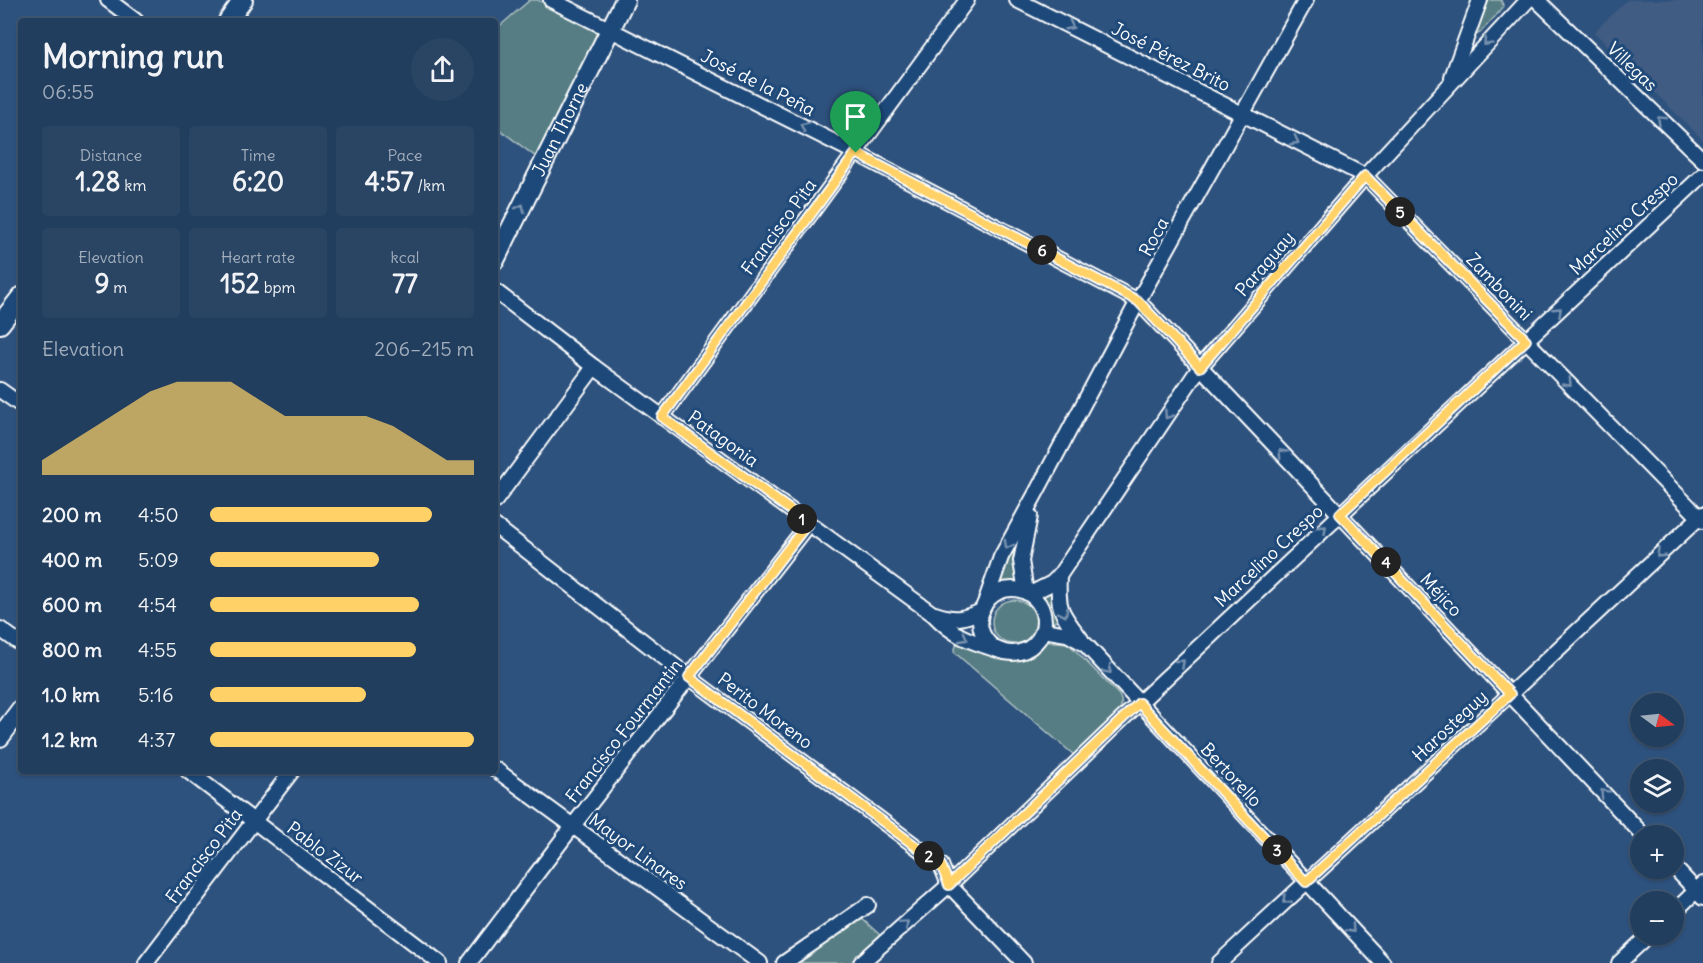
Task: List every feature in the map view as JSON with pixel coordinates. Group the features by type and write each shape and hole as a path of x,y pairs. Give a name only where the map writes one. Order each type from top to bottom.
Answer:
{"street":[{"path":"108,0 132,18"},
{"path":"230,18 243,0"},
{"name":"José de la Peña","path":"551,0 856,153 1138,301"},
{"name":"Juan Thorne","path":"498,254 625,0"},
{"name":"Francisco Pita","path":"662,417 967,0"},
{"name":"José Pérez Brito","path":"1017,0 1243,114"},
{"name":"Roca","path":"1036,494 1138,301 1306,0"},
{"path":"1449,84 1480,0"},
{"name":"Paraguay","path":"1028,593 1052,583 1059,576 1200,367 1365,176 1528,0"},
{"name":"Villegas","path":"1537,0 1703,160"},
{"name":"Zambonini","path":"1243,114 1365,176 1702,517"},
{"name":"Marcelino Crespo","path":"861,963 949,885 1139,703 1703,175"},
{"name":"Patagonia","path":"498,293 594,368 933,614 944,626 966,640 1001,651"},
{"path":"0,324 18,301"},
{"name":"Méjico","path":"1138,301 1634,825"},
{"path":"498,497 594,368"},
{"path":"0,390 18,403"},
{"path":"1028,593 1021,561 1036,494"},
{"path":"983,609 990,598 999,592 1010,589 1028,593 1037,601 1042,610 1043,630 1031,646 1012,653 1001,651 992,645 985,637 981,627 983,609 1001,557 1036,494"},
{"name":"Harosteguy","path":"1219,963 1702,517"},
{"name":"Francisco Fourmantin","path":"469,963 808,523"},
{"name":"Perito Moreno","path":"498,528 689,677 941,865 949,885 1024,963"},
{"path":"1059,576 1060,608 1085,644"},
{"name":"Patagonia","path":"933,614 951,620 983,609"},
{"path":"0,629 18,642"},
{"name":"Bertorello","path":"1043,630 1066,634 1085,644 1383,963"},
{"path":"0,737 18,714"},
{"name":"Mayor Linares","path":"498,771 760,963"},
{"name":"Pablo Zizur","path":"192,774 440,963"},
{"name":"Francisco Pita","path":"146,963 290,774"},
{"path":"1684,876 1701,891 1684,904"},
{"path":"784,963 868,904"},
{"path":"1619,963 1638,945"}],"shaded area":[{"path":"1627,0 1703,0 1703,140 1594,32"}],"green space":[{"path":"530,0 538,0 592,27 599,37 540,160 498,128 498,27"},
{"path":"1489,0 1501,0 1502,9 1476,35 1475,32"},
{"path":"1021,530 1020,586 1004,585 991,593"},
{"path":"1054,586 1059,619 1048,625 1046,609 1040,595"},
{"path":"1014,600 1023,601 1030,606 1035,613 1035,631 1030,638 1023,643 1014,644 1005,643 998,638 993,631 992,622 993,613 998,606 1005,601"},
{"path":"1043,641 1068,643 1119,695 1121,700 1118,714 1074,755 954,652 957,643 1006,656 1020,657 1032,652"},
{"path":"860,917 880,935 851,963 801,963 802,960"}],"route":[{"path":"856,153 1138,301 1200,367 1365,176 1526,340 1340,514 1510,694 1306,882 1139,703 949,885 941,865 689,677 808,523 662,417 856,153"}]}
